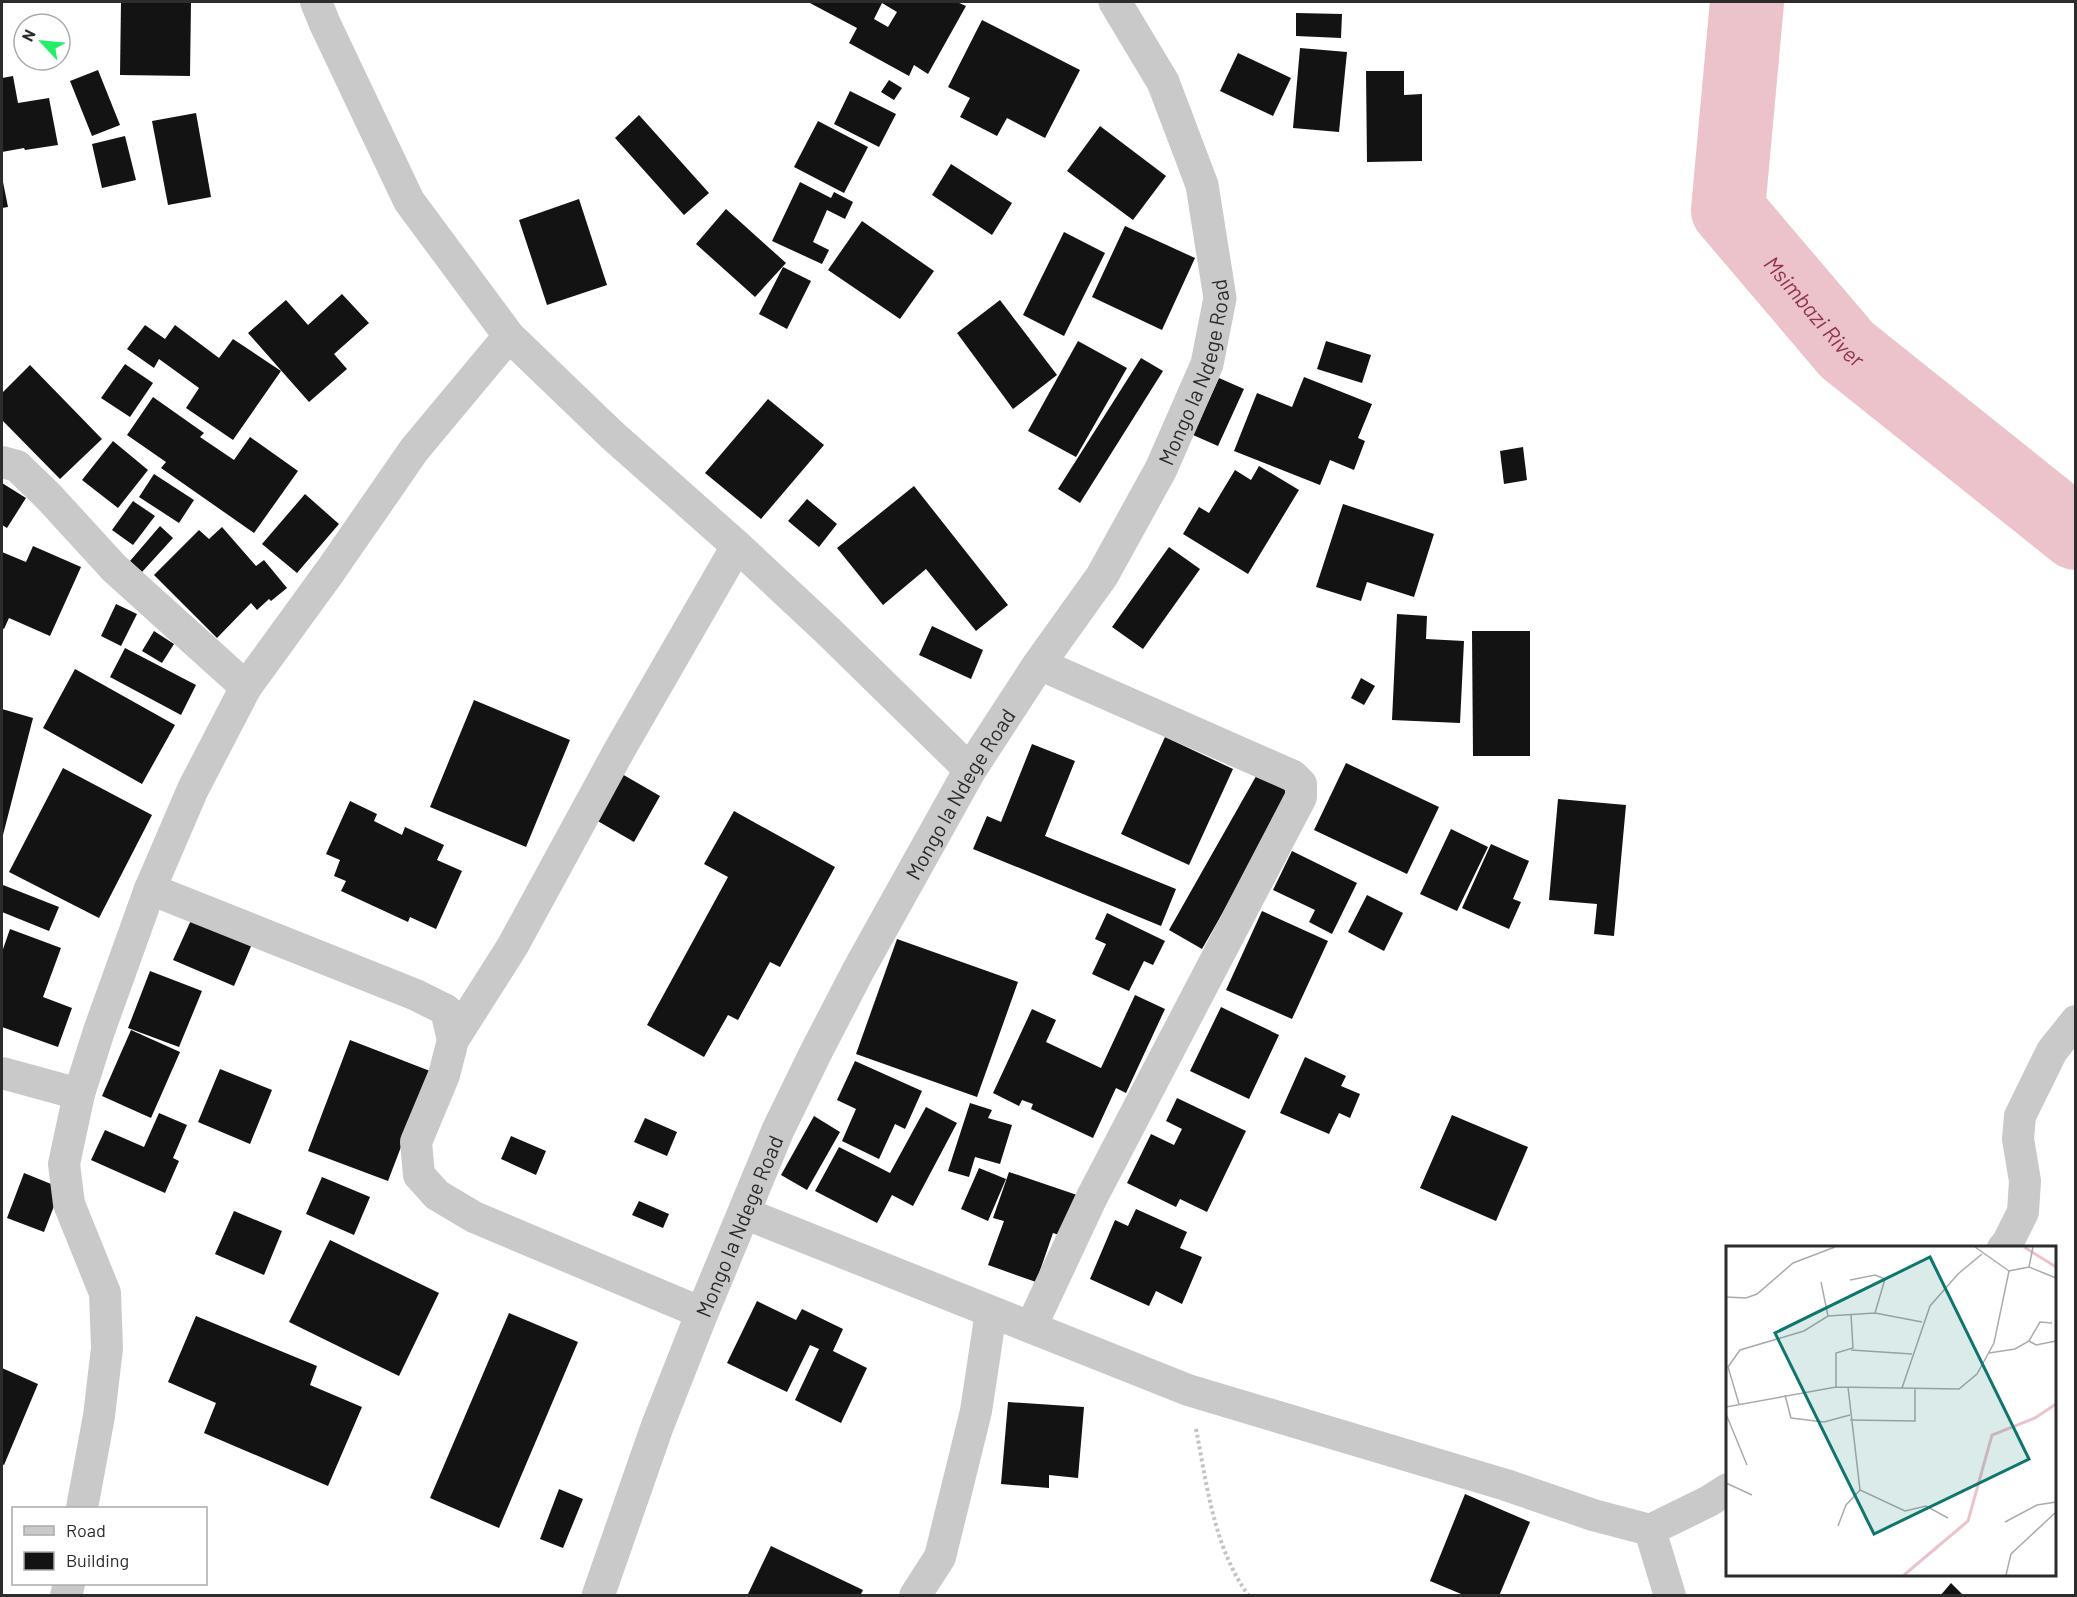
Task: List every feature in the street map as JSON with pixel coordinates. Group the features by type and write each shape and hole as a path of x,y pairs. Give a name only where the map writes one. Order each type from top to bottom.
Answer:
{"street":[{"path":"316,2 409,201 509,336 612,435 827,630 970,770"},
{"name":"Mongo la Ndege Road","path":"598,1596 657,1427 778,1130 859,969 970,770 1038,664 1102,576 1161,469 1207,364 1220,298 1202,185 1162,82 1115,2"},
{"path":"82,1507 99,1416 107,1348 105,1293 69,1204 64,1164 79,1094 99,1030 150,889 193,789 246,687 414,450 509,336"},
{"path":"2,462 17,466 49,497 114,568 246,687"},
{"path":"702,1313 474,1217 437,1196 418,1174 416,1142 444,1075 453,1040 512,947 620,749 736,546"},
{"path":"1031,1327 1092,1197 1301,797 1301,783 1293,776 1038,664"},
{"path":"150,889 416,995 446,1010 453,1040"},
{"path":"2005,1246 2022,1212 2025,1181 2018,1139 2020,1116 2052,1051 2076,1021"},
{"path":"2,1073 79,1094"},
{"path":"744,1213 1188,1390 1506,1485 1593,1515 1650,1530 1726,1490"},
{"path":"915,1596 940,1557 976,1411 991,1312"},
{"path":"1650,1530 1670,1596"}],"path":[{"path":"1188,1390 1208,1494 1236,1578 1250,1596"}],"building":[{"path":"121,2 191,2 190,76 120,75"},
{"path":"808,2 957,2 966,6 928,74 914,65 909,76 849,43 857,28","holes":["882,3 897,12 888,27 874,19"]},
{"path":"1296,13 1342,14 1341,38 1296,36"},
{"path":"982,20 1080,70 1045,138 1007,118 997,136 960,117 970,98 948,87"},
{"path":"1300,48 1347,52 1339,132 1293,128"},
{"path":"1238,53 1291,78 1273,116 1220,91"},
{"path":"98,70 120,125 92,136 70,81"},
{"path":"1366,71 1404,71 1404,95 1422,94 1422,161 1367,162"},
{"path":"13,76 18,103 49,98 58,145 2,152 2,78"},
{"path":"889,80 902,88 894,100 881,92"},
{"path":"850,91 896,114 879,147 834,124"},
{"path":"196,113 211,197 168,205 152,121"},
{"path":"639,115 709,193 684,215 615,138"},
{"path":"818,121 868,147 844,193 794,167"},
{"path":"1100,126 1166,176 1133,220 1067,171"},
{"path":"125,136 136,180 102,188 92,144"},
{"path":"951,164 1012,203 992,235 932,195"},
{"path":"2,177 8,207 2,208"},
{"path":"800,182 831,198 834,192 853,202 845,219 827,210 813,242 829,250 822,264 772,241"},
{"path":"579,199 607,285 547,305 519,220"},
{"path":"726,209 786,263 755,297 696,244"},
{"path":"862,221 934,271 900,319 828,270"},
{"path":"1125,226 1195,258 1162,330 1092,297"},
{"path":"1064,232 1105,253 1064,336 1023,315"},
{"path":"783,267 811,281 787,329 759,314"},
{"path":"342,294 369,323 334,354 347,369 309,402 248,333 286,300 308,325"},
{"path":"1000,300 1057,375 1013,409 957,333"},
{"path":"145,325 165,339 175,325 219,358 233,339 281,371 233,440 186,408 199,388 159,359 154,368 127,349"},
{"path":"1078,341 1127,368 1076,457 1028,431"},
{"path":"1326,341 1371,355 1362,383 1317,369"},
{"path":"1141,358 1163,371 1080,503 1058,489"},
{"path":"125,364 153,383 130,417 101,398"},
{"path":"30,365 102,439 60,479 2,420 2,393"},
{"path":"1304,377 1372,404 1358,438 1365,441 1354,470 1330,460 1320,485 1234,451 1257,393 1292,407"},
{"path":"1219,378 1244,389 1218,446 1193,435"},
{"path":"153,397 204,433 200,437 234,460 250,437 298,471 254,533 161,468 166,462 127,435"},
{"path":"768,399 824,445 761,519 705,473"},
{"path":"113,441 148,470 118,508 82,480"},
{"path":"1523,447 1527,480 1504,484 1500,451"},
{"path":"1259,466 1299,490 1248,574 1183,534 1199,507 1209,513 1235,470 1251,480"},
{"path":"154,474 194,500 179,523 139,497"},
{"path":"2,483 26,498 7,528 2,525"},
{"path":"914,486 1008,605 976,631 926,569 883,605 837,548"},
{"path":"305,494 339,524 297,573 262,544"},
{"path":"807,499 837,524 819,547 788,521"},
{"path":"133,501 155,516 133,545 112,530"},
{"path":"1343,504 1434,534 1414,597 1367,582 1361,601 1316,587"},
{"path":"160,526 173,538 142,572 130,561"},
{"path":"222,527 256,566 264,560 287,588 257,610 251,603 217,638 154,575 199,530 209,539"},
{"path":"33,546 81,567 50,636 9,618 4,629 2,628 2,552 26,562"},
{"path":"1169,547 1200,569 1143,649 1112,627"},
{"path":"116,604 137,614 121,646 101,636"},
{"path":"1397,614 1427,616 1426,639 1464,641 1460,723 1392,720"},
{"path":"932,626 983,650 971,679 919,655"},
{"path":"154,631 174,644 162,663 142,651"},
{"path":"1472,631 1530,631 1530,756 1473,756"},
{"path":"125,648 196,685 181,715 110,677"},
{"path":"75,669 175,725 142,784 43,728"},
{"path":"1361,678 1375,686 1364,705 1351,698"},
{"path":"474,700 570,740 526,847 430,807"},
{"path":"2,709 33,718 3,835 2,834"},
{"path":"1165,737 1233,769 1189,865 1121,834"},
{"path":"1032,744 1075,761 1045,836 1176,889 1161,926 973,849 987,816 1001,822"},
{"path":"1346,763 1439,807 1407,874 1314,830"},
{"path":"63,768 152,815 99,918 9,872"},
{"path":"615,770 660,796 634,842 589,816"},
{"path":"1259,771 1293,790 1202,949 1169,930"},
{"path":"1558,799 1626,805 1614,936 1594,934 1597,904 1549,900"},
{"path":"350,801 377,814 374,821 402,835 405,827 444,845 437,860 462,871 436,929 410,917 408,922 341,891 346,881 334,876 340,860 326,854"},
{"path":"734,811 835,867 780,967 770,962 738,1020 728,1015 704,1057 647,1025 728,877 704,864"},
{"path":"1451,829 1488,847 1457,911 1420,894"},
{"path":"1491,844 1529,861 1513,899 1521,902 1509,929 1462,908"},
{"path":"1292,851 1357,883 1332,934 1309,922 1315,910 1273,890"},
{"path":"3,885 59,907 49,931 2,912"},
{"path":"1367,895 1403,913 1384,951 1348,932"},
{"path":"1262,911 1328,941 1292,1019 1226,990"},
{"path":"1107,913 1165,941 1153,965 1144,961 1129,991 1092,974 1106,944 1095,939"},
{"path":"192,918 252,944 234,986 173,960"},
{"path":"10,929 61,948 43,997 72,1008 58,1047 2,1027 2,952"},
{"path":"897,939 1018,982 977,1097 856,1054"},
{"path":"150,971 202,991 179,1047 128,1028"},
{"path":"1135,995 1165,1009 1126,1093 1116,1088 1093,1138 1031,1109 1033,1104 1022,1100 1019,1106 993,1093 1032,1009 1056,1020 1046,1042 1101,1068"},
{"path":"1221,1007 1279,1035 1249,1099 1190,1071"},
{"path":"131,1030 180,1052 151,1118 102,1096"},
{"path":"350,1040 430,1071 388,1181 308,1151"},
{"path":"1305,1057 1346,1076 1341,1086 1360,1094 1350,1118 1339,1113 1329,1134 1280,1113"},
{"path":"855,1061 922,1091 905,1129 895,1124 879,1159 842,1141 856,1109 837,1100"},
{"path":"220,1069 272,1090 250,1144 198,1122"},
{"path":"1177,1098 1246,1131 1207,1212 1180,1199 1176,1207 1127,1183 1151,1134 1174,1145 1182,1129 1166,1121"},
{"path":"970,1103 992,1110 988,1118 1012,1125 1000,1164 975,1157 969,1177 948,1171"},
{"path":"926,1107 957,1123 913,1206 892,1195 877,1223 815,1191 839,1147 890,1173"},
{"path":"159,1113 187,1125 173,1158 179,1161 165,1193 91,1160 105,1130 144,1147"},
{"path":"1452,1115 1528,1147 1496,1221 1420,1188"},
{"path":"814,1116 840,1132 807,1190 781,1175"},
{"path":"645,1118 677,1132 667,1156 634,1142"},
{"path":"511,1136 546,1151 536,1175 501,1159"},
{"path":"979,1168 1006,1179 988,1221 961,1209"},
{"path":"1009,1172 1077,1195 1062,1236 1053,1233 1036,1282 988,1265 1004,1221 993,1218"},
{"path":"24,1173 61,1188 44,1232 7,1218"},
{"path":"322,1177 370,1197 354,1235 306,1214"},
{"path":"639,1201 669,1214 663,1228 632,1215"},
{"path":"1136,1209 1187,1232 1180,1248 1202,1257 1182,1304 1156,1291 1149,1306 1090,1279 1115,1220 1128,1226"},
{"path":"234,1211 282,1231 264,1275 215,1254"},
{"path":"330,1240 439,1293 399,1376 289,1322"},
{"path":"757,1301 796,1320 802,1309 843,1329 833,1351 867,1368 841,1423 795,1400 819,1349 810,1345 787,1392 727,1363"},
{"path":"509,1313 578,1342 499,1528 430,1498"},
{"path":"196,1316 317,1366 310,1385 362,1407 328,1486 204,1433 216,1403 168,1382"},
{"path":"2,1368 38,1384 4,1465 2,1464"},
{"path":"1008,1402 1084,1407 1078,1478 1049,1475 1049,1488 1001,1484"},
{"path":"559,1489 583,1499 563,1548 540,1539"},
{"path":"1465,1494 1530,1522 1499,1596 1466,1596 1430,1581"},
{"path":"771,1546 863,1590 860,1596 748,1594"},
{"path":"1951,1583 1964,1596 1940,1596"}],"waterway":[{"name":"Msimbazi River","path":"1747,2 1728,210 1847,350 2076,533"}]}
